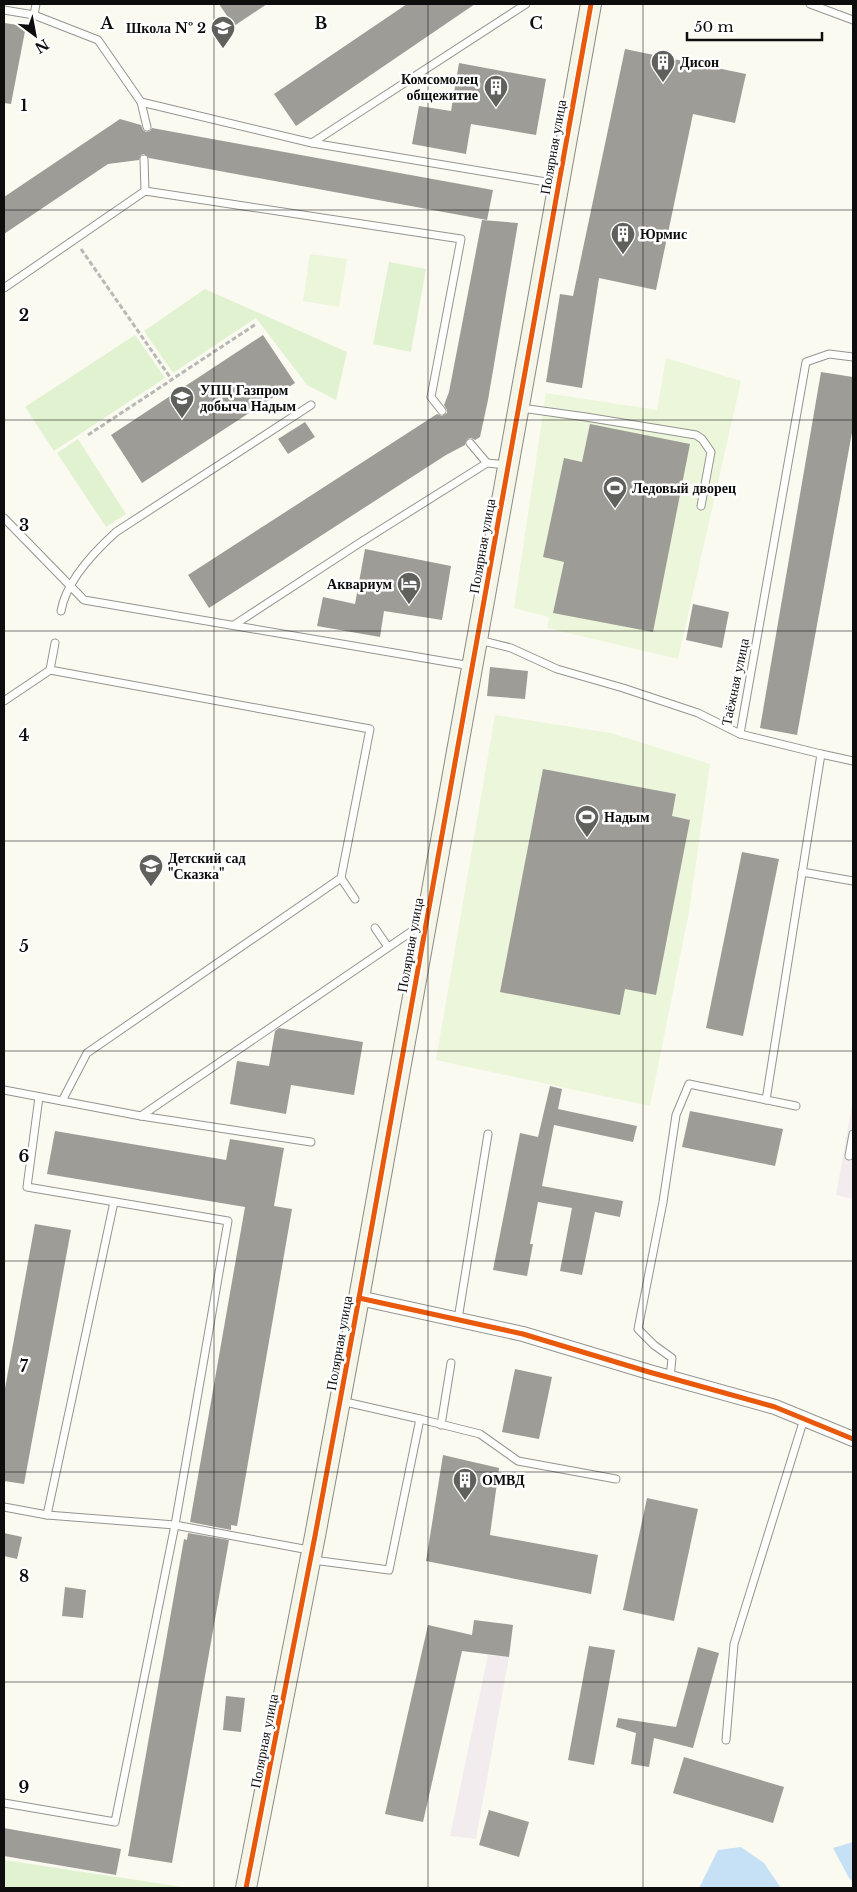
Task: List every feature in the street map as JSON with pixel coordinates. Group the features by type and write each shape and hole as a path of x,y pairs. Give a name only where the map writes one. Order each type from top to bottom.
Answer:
{"street":[{"name":"Полярная улица","path":"246,1888 340,1401 591,4"},
{"path":"358,1298 522,1334 774,1407 853,1438"}],"lane":[{"path":"34,16 36,4"},
{"path":"312,143 526,4"},
{"path":"810,4 853,20"},
{"path":"4,10 34,16 98,40 141,102 147,127"},
{"path":"141,102 312,143 558,184"},
{"path":"144,159 145,191"},
{"path":"4,288 145,191 461,239 431,397 442,411"},
{"name":"Таёжная улица","path":"476,639 511,648 557,669 623,688 698,713 740,734 806,362 829,354 853,357"},
{"path":"61,611 63,598 96,550 116,532 312,405"},
{"path":"518,408 696,435 702,439 711,452 701,506"},
{"path":"470,442 487,463"},
{"path":"234,625 487,463 508,465"},
{"path":"4,518 84,600 472,666"},
{"path":"4,702 50,670 55,643"},
{"path":"50,670 370,729 340,878 87,1053 62,1101"},
{"path":"740,734 853,761"},
{"path":"766,1100 821,754"},
{"path":"802,872 853,881"},
{"path":"340,878 355,899"},
{"path":"141,1116 426,922"},
{"path":"375,928 388,947"},
{"path":"670,1378 672,1358 654,1345 638,1329 663,1202 676,1115 689,1084 796,1106"},
{"path":"4,1090 141,1116 311,1142"},
{"path":"4,1803 115,1822 175,1525 228,1221 27,1187 40,1097"},
{"path":"458,1320 488,1134"},
{"path":"849,1156 853,1134"},
{"path":"48,1515 114,1202"},
{"path":"441,1424 451,1363"},
{"path":"340,1401 480,1434 518,1461 616,1479"},
{"path":"726,1740 734,1644 804,1419"},
{"path":"4,1507 48,1515 175,1525 389,1570 420,1420"}],"path":[{"path":"74,240 172,380"},
{"path":"88,435 256,324"}],"shaded area":[{"path":"853,1099 853,1199 836,1195"},
{"path":"488,1655 509,1657 476,1839 450,1836"}],"green space":[{"path":"310,254 347,259 339,307 303,301"},
{"path":"389,262 426,269 411,352 373,344"},
{"path":"205,289 347,352 336,400 307,385 256,318 173,373 144,331"},
{"path":"135,335 165,378 54,451 25,407"},
{"path":"666,358 741,381 678,659 547,628 549,617 514,608 546,393 657,410"},
{"path":"78,439 126,514 106,527 57,453"},
{"name":"Надым","path":"495,715 611,733 710,764 689,912 650,1106 436,1060"},
{"path":"4,1860 183,1887 4,1888"}],"water":[{"path":"853,1842 853,1882 833,1848"},
{"path":"741,1847 764,1863 781,1888 699,1888 718,1850"}],"building":[{"path":"219,4 267,4 234,26"},
{"path":"407,4 475,4 296,126 274,94"},
{"path":"4,23 26,26 11,104 4,103"},
{"path":"625,49 746,74 735,123 693,114 656,290 599,278 582,388 546,382 560,294 573,296"},
{"name":"Комсомолец общежитие","path":"459,63 546,79 536,135 471,124 466,154 412,144 419,106 451,111"},
{"path":"120,119 141,125 146,132 152,128 493,190 487,220 149,158 144,154 141,155 139,160 108,164 4,234 4,197"},
{"path":"482,220 518,223 480,437 475,440 467,439 465,445 446,455 209,608 188,575 437,414 442,416 447,413 444,405 449,392"},
{"path":"263,335 295,383 142,483 111,435"},
{"path":"821,372 853,377 853,427 797,735 760,728"},
{"path":"305,422 315,437 288,454 278,439"},
{"name":"Ледовый дворец","path":"590,424 690,444 653,632 553,613 564,562 543,557 564,458 582,462"},
{"path":"365,549 451,566 442,620 384,611 380,637 317,626 323,597 355,604"},
{"path":"693,604 729,612 722,648 686,640"},
{"path":"490,667 528,671 525,699 487,696"},
{"path":"543,769 676,794 672,816 690,820 656,995 625,989 620,1015 500,992"},
{"path":"742,852 779,859 743,1036 706,1028"},
{"path":"279,1028 363,1042 354,1095 291,1085 286,1114 230,1104 237,1061 269,1066 275,1031"},
{"path":"550,1086 562,1089 558,1109 637,1126 633,1142 554,1125 542,1186 623,1201 620,1217 595,1212 582,1275 560,1271 572,1208 538,1202 530,1244 533,1244 527,1276 493,1270 520,1133 538,1137"},
{"path":"690,1111 783,1129 775,1166 682,1147"},
{"path":"55,1131 226,1160 230,1139 284,1148 274,1206 292,1209 237,1526 231,1525 231,1530 190,1522 245,1207 47,1174"},
{"path":"35,1224 71,1230 24,1484 4,1481 4,1394"},
{"path":"515,1369 552,1377 539,1439 502,1432"},
{"name":"ОМВД","path":"443,1455 499,1468 490,1535 598,1555 591,1594 426,1561"},
{"path":"647,1498 698,1509 674,1621 623,1610"},
{"path":"4,1533 22,1537 17,1559 4,1556"},
{"path":"188,1533 229,1540 172,1863 128,1856 184,1539 187,1540"},
{"path":"65,1587 86,1590 83,1618 62,1616"},
{"path":"474,1620 513,1625 509,1657 462,1651 423,1822 385,1814 428,1625 472,1635"},
{"path":"589,1646 615,1650 594,1765 568,1760"},
{"path":"698,1647 719,1653 693,1748 654,1738 649,1767 631,1764 636,1733 616,1727 618,1718 676,1727"},
{"path":"226,1696 245,1698 241,1732 223,1730"},
{"path":"684,1757 784,1787 773,1823 673,1793"},
{"path":"489,1810 529,1822 519,1857 479,1845"},
{"path":"4,1828 121,1849 116,1875 4,1856"}],"cycle path":[{"path":"246,1888 315,1536 359,1298 591,4"},
{"path":"359,1298 523,1334 775,1407 853,1439"}],"place":[{"name":"Школа № 2","path":"223,49"},
{"name":"Дисон","path":"663,83"},
{"name":"Комсомолец общежитие","path":"496,108"},
{"name":"Юрмис","path":"623,255"},
{"name":"УПЦ Газпром добыча Надым","path":"182,419"},
{"name":"Ледовый дворец","path":"615,509"},
{"name":"Аквариум","path":"409,605"},
{"name":"Надым","path":"587,838"},
{"name":"Детский сад \"Сказка\"","path":"151,887"},
{"name":"ОМВД","path":"465,1501"}]}
